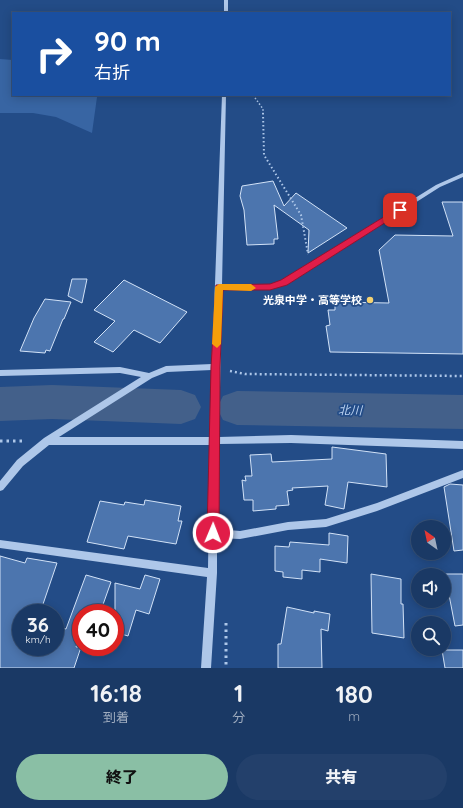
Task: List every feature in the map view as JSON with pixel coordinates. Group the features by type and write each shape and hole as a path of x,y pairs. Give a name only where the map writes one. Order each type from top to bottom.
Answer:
{"street":[{"path":"226,0 226,12"},
{"path":"206,668 212,573 224,96"},
{"path":"219,287 270,287 284,282 438,186 463,175"},
{"path":"0,487 20,463 47,441 149,376 166,369 216,367"},
{"path":"0,373 93,372 120,370 149,376"},
{"path":"47,441 215,441 291,439 463,446"},
{"path":"213,533 240,535 288,526 326,523 377,507 463,474"},
{"path":"0,544 212,573"}],"path":[{"path":"254,96 263,109 264,154 301,216 310,267"},
{"path":"216,367 245,374 463,376"}],"shaded area":[{"path":"0,59 12,60 12,96 97,97 92,133 56,117 33,113 0,113"}],"building":[{"path":"273,181 284,206 296,193 347,228 308,253 309,230 274,205 278,239 274,239 274,244 247,245 244,210 240,196 242,186"},
{"path":"442,202 463,202 463,354 330,352 326,326 330,325 328,310 335,310 335,302 389,303 379,250 395,235 453,236"},
{"path":"72,279 87,279 82,303 68,296"},
{"path":"124,280 187,312 160,343 134,330 113,352 94,342 115,321 94,310"},
{"path":"45,299 71,302 50,351 46,350 45,353 20,351 34,318"},
{"path":"332,447 386,454 387,487 348,482 344,509 325,505 328,486 292,488 293,490 287,491 289,505 276,506 276,509 253,511 253,500 244,500 242,480 246,481 245,476 252,476 250,455 271,454 272,462 332,459"},
{"path":"450,484 463,485 463,550 454,551 451,520 449,520 444,487"},
{"path":"145,500 181,506 178,521 182,521 176,544 128,536 124,549 87,542 100,501 124,505 125,502 144,505"},
{"path":"329,533 348,536 347,563 320,559 320,572 302,570 302,579 283,577 283,572 275,571 275,546 289,547 290,542 329,545"},
{"path":"0,556 25,563 27,558 57,563 43,604 12,604 12,656 64,656 64,628 66,629 72,613 72,656 78,656 74,668 0,668"},
{"path":"371,574 401,579 401,604 403,604 404,638 372,633"},
{"path":"451,574 463,574 463,625 455,626 451,605"},
{"path":"86,575 111,582 103,604 75,604"},
{"path":"145,575 160,579 149,614 136,610 128,636 124,635 124,604 115,604 115,583 140,589"},
{"path":"287,607 314,613 314,611 330,614 328,631 321,629 322,668 278,668 278,644 281,644"},
{"path":"451,650 463,650 463,668 445,668 443,656 451,656"}],"waterway":[{"name":"北川","path":"0,404 52,402 181,407"},
{"name":"北川","path":"237,408 463,412"}],"slow traffic":[{"path":"217,344 219,287 251,288"}],"place":[{"name":"光泉中学・高等学校","path":"370,300"}],"route":[{"path":"213,533 219,287 270,287 284,282 400,210"}]}
